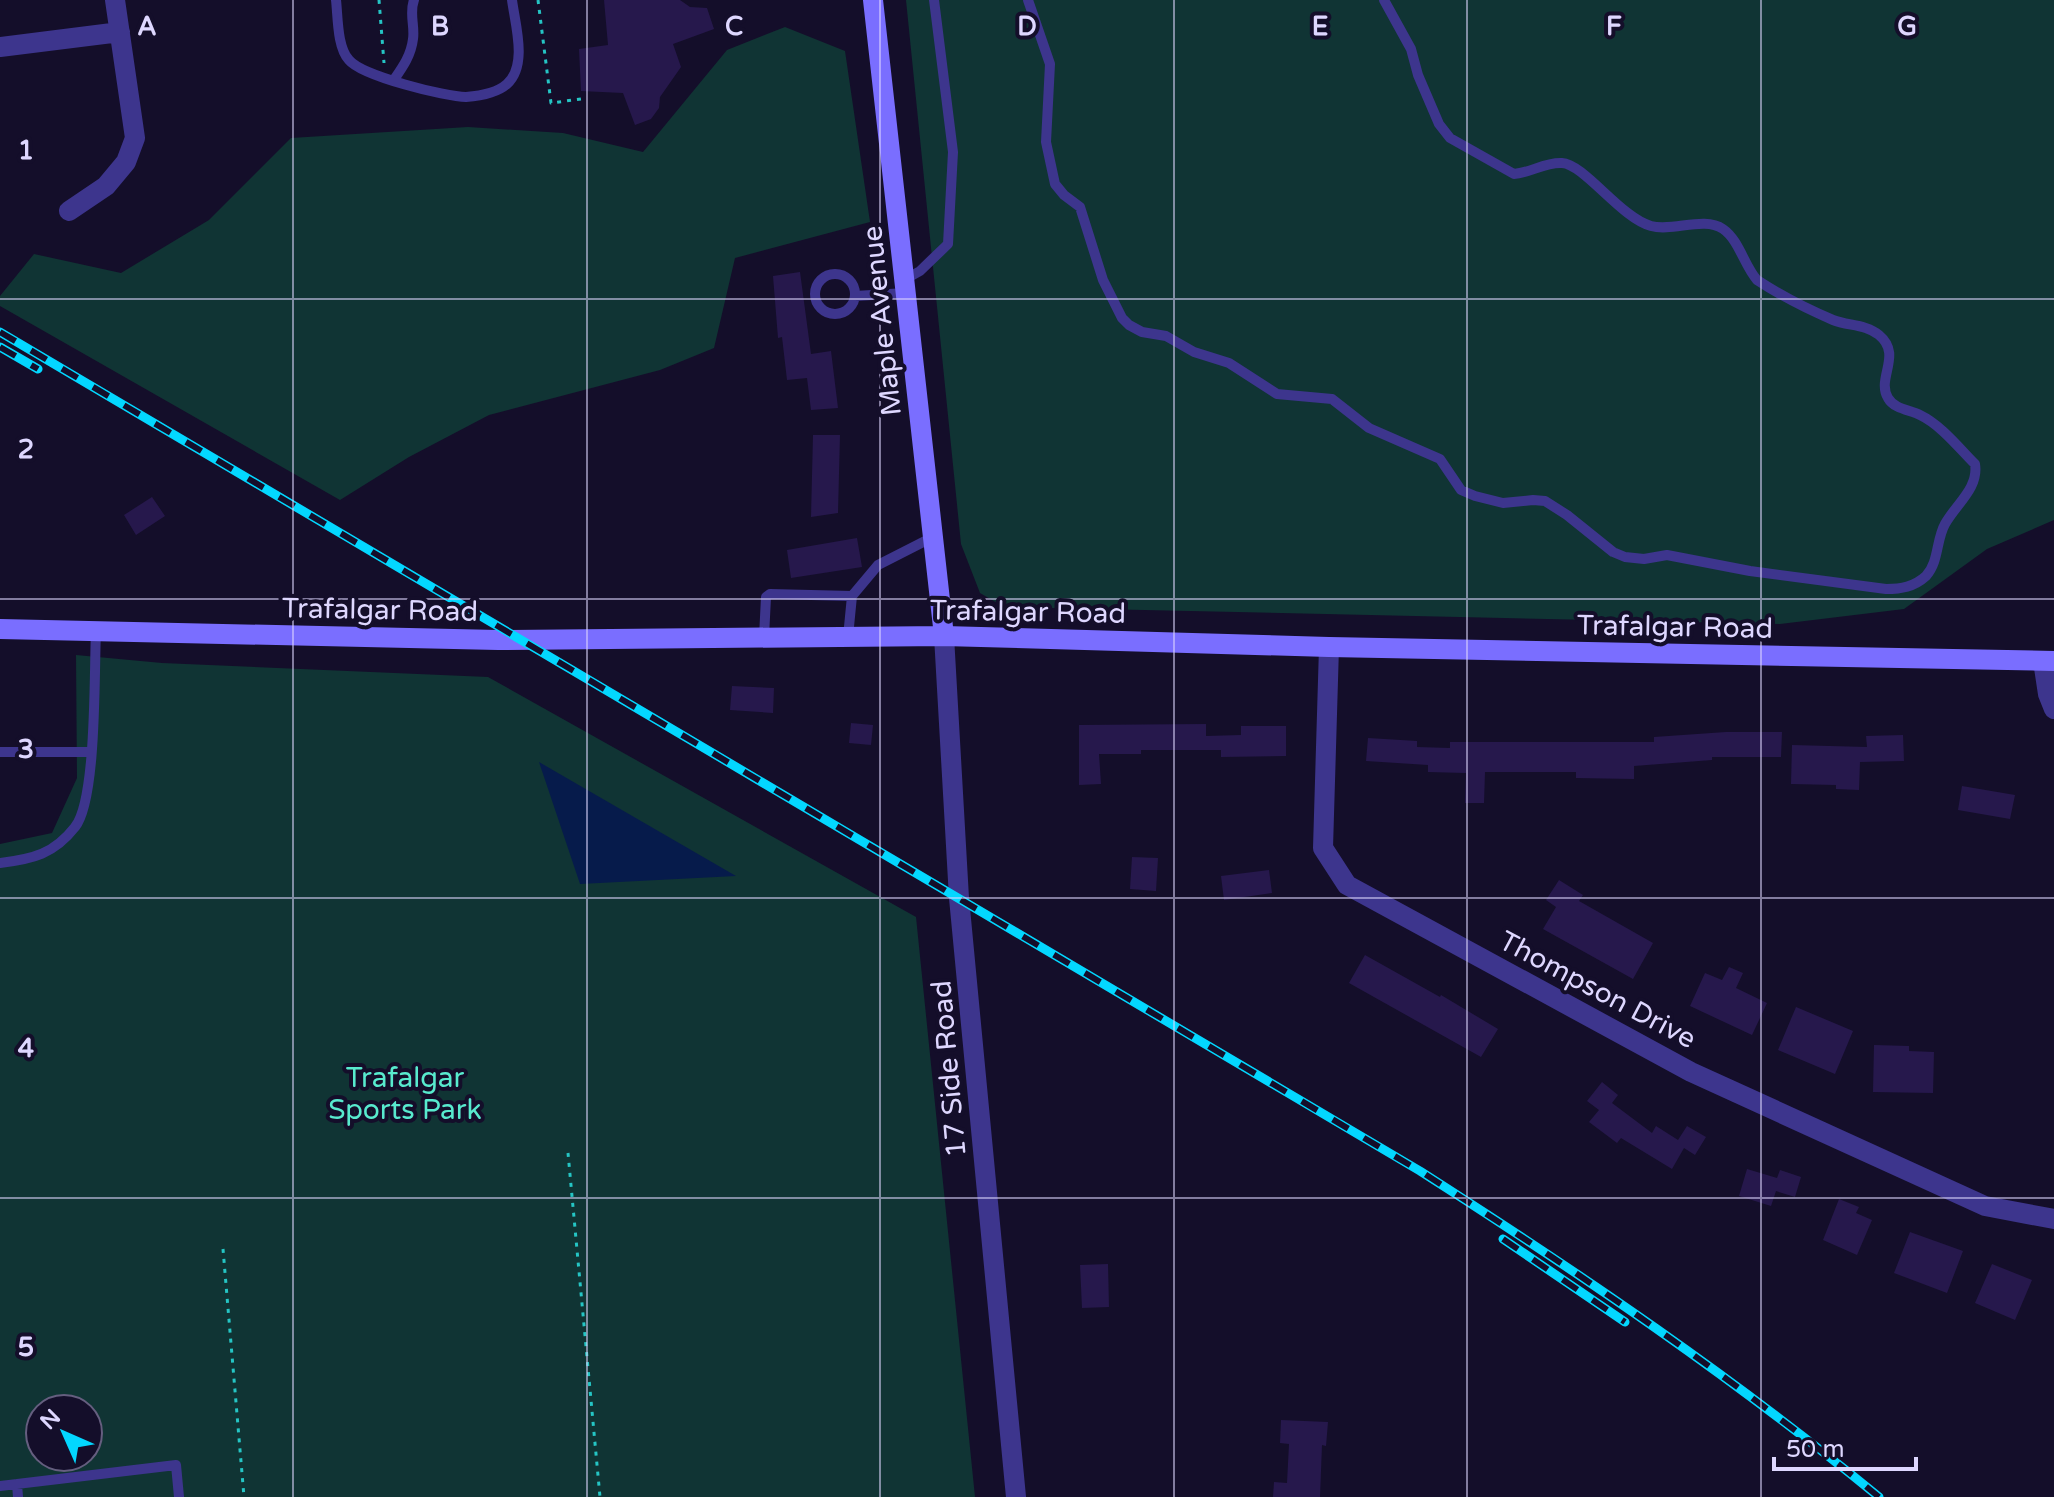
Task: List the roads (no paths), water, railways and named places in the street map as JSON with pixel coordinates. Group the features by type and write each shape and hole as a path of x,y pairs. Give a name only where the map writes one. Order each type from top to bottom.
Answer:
{"main road":[{"name":"Maple Avenue","path":"873,0 944,636"},
{"name":"Trafalgar Road","path":"0,629 498,640 944,636 2049,661"}],"street":[{"path":"69,211 106,186 126,162 135,138 115,0"},
{"path":"0,47 120,32"},
{"name":"17 Side Road","path":"944,636 959,898 1016,1497"},
{"name":"Thompson Drive","path":"1329,647 1323,848 1347,885 1691,1072 1985,1206 2054,1219"},
{"path":"2049,661 2048,694 2054,709"}],"lane":[{"path":"336,0 341,39 348,60 368,73 389,80 465,97 493,92 509,82 519,57 512,0"},
{"path":"389,80 409,57 414,38 411,9 414,0"},
{"path":"855,296 905,286 948,244 953,152 934,0"},
{"path":"1028,0 1050,64 1046,142 1055,184 1080,207 1103,280 1122,318 1129,325 1142,332 1166,336 1194,352 1229,363 1277,394 1332,399 1369,428 1440,459 1461,490 1503,503 1545,501 1613,552 1625,557 1644,559 1667,555 1750,571 1886,589 1903,589 1927,575 1933,566 1944,525 1973,484 1975,464 1930,421 1899,407 1888,398 1885,386 1890,360 1888,345 1880,335 1869,328 1834,320 1757,280 1722,227 1711,224 1663,228 1648,226 1604,195 1574,167 1562,163 1525,174 1514,174 1450,138 1439,124 1418,75 1411,49 1384,0"},
{"path":"835,273 848,278 856,291 855,296 853,305 842,314 828,314 817,305 814,291 821,278 835,273"},
{"path":"848,637 852,596 878,565 933,537"},
{"path":"764,637 766,597 770,594 852,596"},
{"path":"0,863 37,857 62,841 78,824 90,784 96,631"},
{"path":"0,752 91,752"},
{"path":"0,1486 176,1465 179,1497"},
{"path":"17,1484 18,1497"}],"water":[{"path":"539,762 736,876 580,884"}],"railway":[{"path":"0,332 1420,1171 1654,1327 1768,1410 1879,1497"},
{"path":"0,347 38,369"},
{"path":"1503,1239 1625,1322"}],"park label":[{"name":"Trafalgar Sports Park","path":"405,1093"}]}
